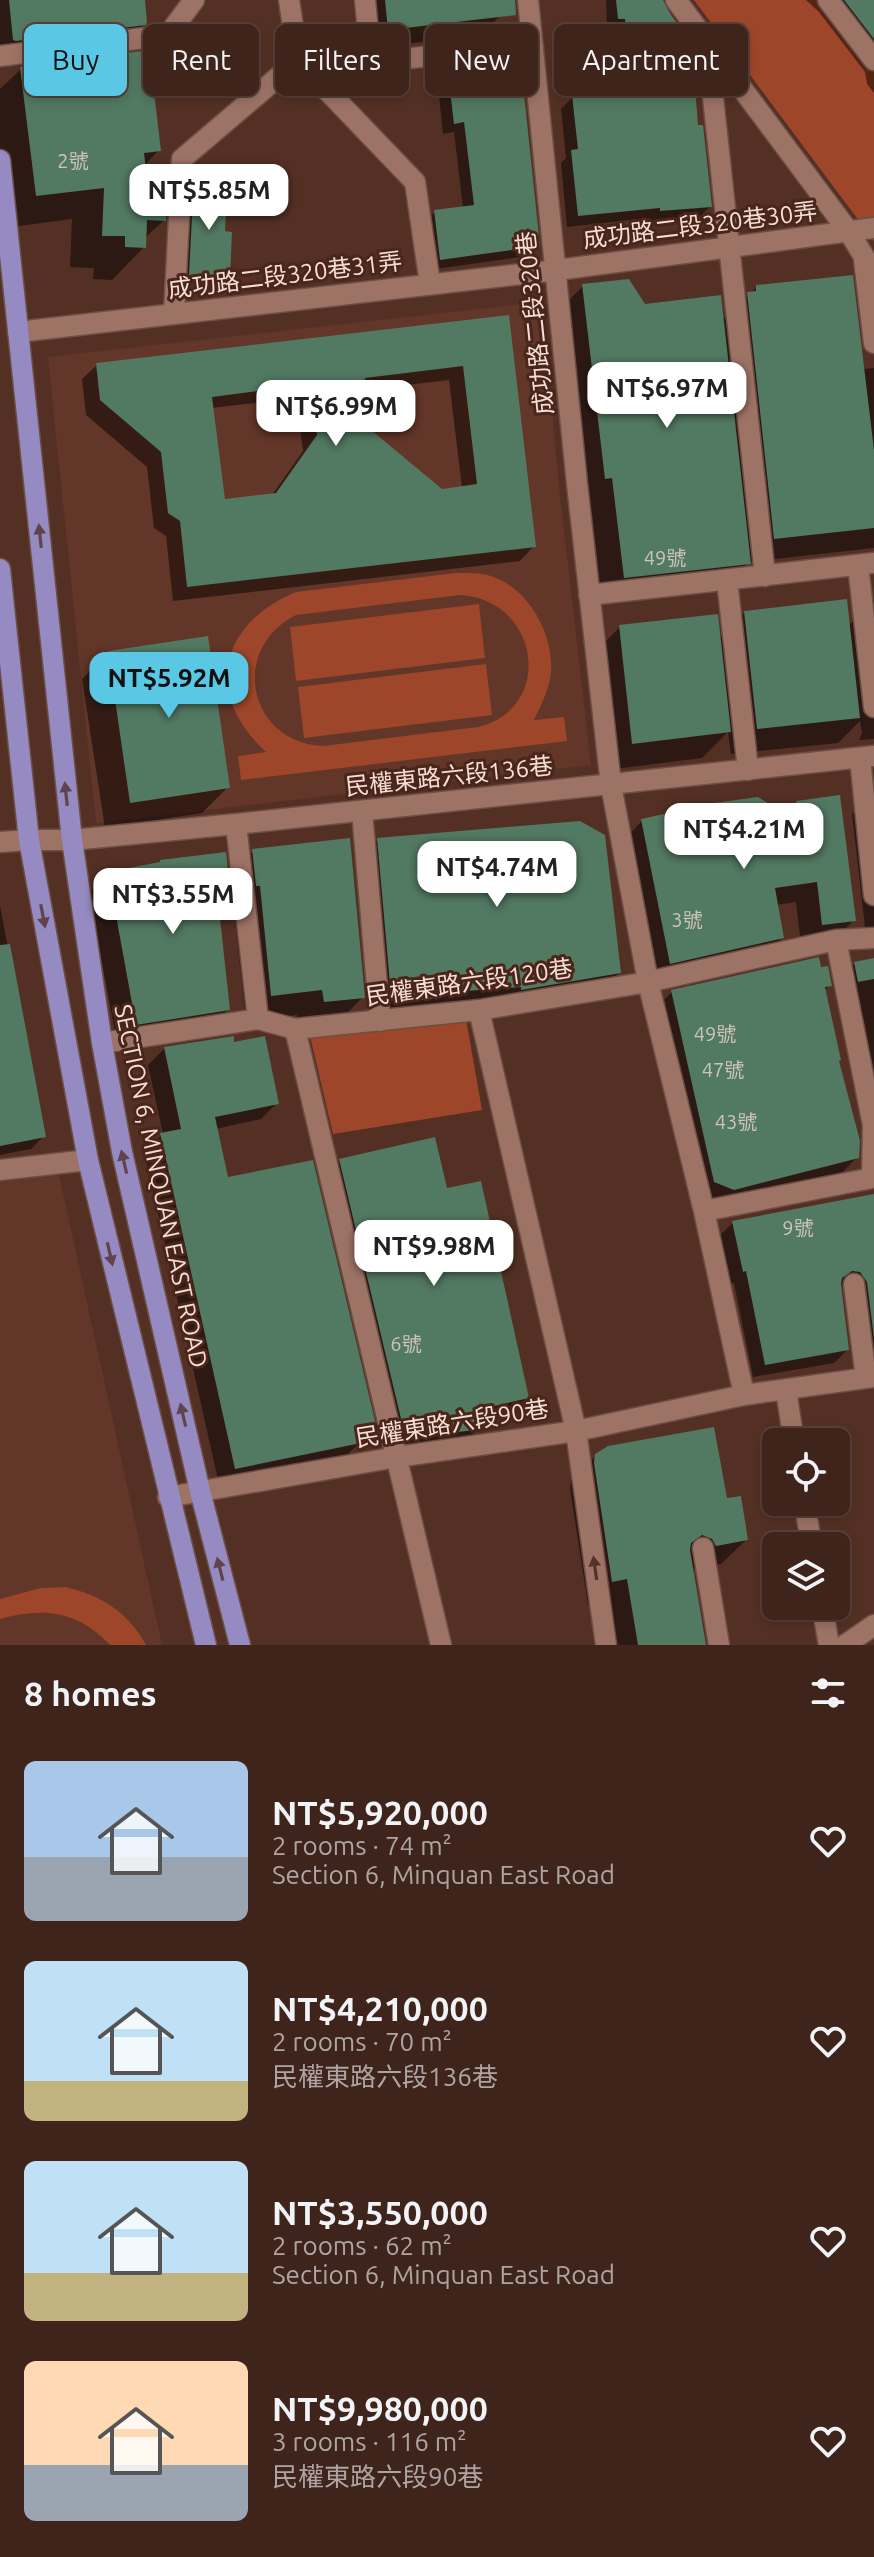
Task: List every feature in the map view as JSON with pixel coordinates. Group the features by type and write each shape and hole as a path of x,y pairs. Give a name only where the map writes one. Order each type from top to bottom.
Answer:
{"main road":[{"name":"SECTION 6, MINQUAN EAST ROAD","path":"0,160 72,840 102,1043 122,1152 200,1491 240,1645"},
{"path":"0,569 29,840 88,1160 206,1645"}],"street":[{"path":"0,56 168,35 194,0"},
{"path":"289,0 293,24"},
{"path":"365,0 371,62 425,57"},
{"name":"成功路二段320巷","path":"528,0 531,24"},
{"path":"676,0 694,24"},
{"path":"828,0 872,54"},
{"path":"174,314 182,159 275,80"},
{"name":"成功路二段320巷","path":"538,93 611,785 648,982 704,1211 744,1395"},
{"path":"333,96 415,182 430,284"},
{"path":"713,96 765,576"},
{"path":"747,96 849,232 869,266 874,343"},
{"name":"成功路二段320巷30弄","path":"557,270 874,228"},
{"name":"成功路二段320巷31弄","path":"18,332 557,270"},
{"path":"589,595 866,564 874,707"},
{"path":"727,580 748,770"},
{"path":"867,757 874,895"},
{"name":"民權東路六段136巷","path":"0,842 72,840 236,824 867,757"},
{"path":"362,811 380,1021"},
{"path":"236,824 258,1019"},
{"name":"民權東路六段120巷","path":"102,1043 258,1019 295,1029 479,1010 648,982 836,940 874,938"},
{"path":"704,1211 872,1178 873,1125 836,940"},
{"path":"479,1010 576,1431 606,1645"},
{"path":"295,1029 441,1645"},
{"path":"0,1170 88,1160"},
{"path":"854,1284 870,1378"},
{"name":"民權東路六段90巷","path":"168,1497 397,1457 576,1431 744,1395 870,1378"},
{"path":"786,1390 792,1428"},
{"path":"703,1548 719,1645"},
{"path":"825,1620 829,1645"},
{"path":"845,1645 874,1625"}],"shaded area":[{"path":"694,0 819,0 874,71 874,241 748,72 748,24 712,24"},
{"path":"542,302 559,487 591,765 96,823 48,357"},
{"path":"456,573 485,574 507,584 519,593 537,616 551,659 550,679 534,720 564,717 567,741 241,780 238,756 266,752 246,730 233,707 228,684 228,662 236,641 250,622 270,606 296,592","holes":["460,595 487,601 507,615 521,634 528,655 527,678 519,699 503,716 478,727 323,746 298,741 278,729 264,712 256,692 255,670 261,649 275,630 296,615"]},
{"path":"479,604 485,658 296,681 290,627"},
{"path":"486,664 492,715 304,738 298,687"},
{"path":"466,1019 482,1110 333,1134 310,1036"},
{"path":"58,1170 162,1645 0,1645 0,1178"},
{"path":"65,1587 102,1600 122,1614 146,1645 110,1645 86,1625 60,1615 31,1613 0,1619 0,1599 41,1588"}],"building":[{"path":"9,0 145,0 147,22 143,25 24,24 24,40 13,40"},
{"path":"385,0 515,0 516,15 409,28 409,24 387,24"},
{"path":"616,0 663,0 678,24 626,24 625,19 618,19"},
{"path":"844,0 874,0 874,39"},
{"path":"143,51 143,96 154,96 161,151 144,153 149,193 167,194 166,221 147,220 146,248 125,247 125,236 102,236 104,188 36,196 20,67 24,66 24,96 127,96 127,53"},
{"path":"451,96 524,96 540,246 440,260 434,210 474,205 464,122 454,124"},
{"path":"572,96 696,96 698,125 703,125 712,207 660,211 660,208 578,216 571,150 578,149"},
{"path":"194,176 212,176 211,192 227,193 225,231 232,232 230,277 189,275"},
{"path":"853,275 874,450 874,528 774,539 747,292 756,291 756,285"},
{"path":"629,279 645,304 721,295 751,564 624,578 612,478 605,479 582,284"},
{"path":"509,315 536,547 187,587 180,521 168,513 161,452 100,400 96,363","holes":["463,366 477,484 442,489 371,430 365,378","310,384 317,435 276,493 225,499 212,397"]},
{"path":"847,599 860,718 757,729 744,611"},
{"path":"718,614 731,732 632,744 619,625"},
{"path":"208,636 230,788 130,803 108,651"},
{"path":"840,795 856,921 822,925 817,882 775,888 784,938 670,964 641,819 758,797 799,823 796,801"},
{"path":"580,821 605,835 621,973 521,990 521,987 439,993 440,998 396,1003 395,995 391,995 377,838"},
{"path":"350,838 365,998 324,1002 322,990 271,996 260,886 256,886 252,849"},
{"path":"226,852 230,889 217,891 230,1010 136,1025 108,872 160,860"},
{"path":"10,944 46,1137 0,1146 0,945"},
{"path":"819,957 821,967 828,966 832,986 825,987 839,1061 860,1141 859,1158 734,1190 714,1182 671,990"},
{"path":"874,958 874,979 858,982 854,962"},
{"path":"234,1036 234,1042 265,1036 279,1104 215,1117 228,1177 313,1160 376,1425 361,1443 235,1469 160,1133 181,1129 164,1047"},
{"path":"435,1137 447,1188 481,1181 529,1398 477,1410 481,1429 413,1438 403,1427 339,1159"},
{"path":"874,1194 874,1338 867,1282 860,1272 852,1271 842,1278 841,1285 849,1350 765,1365 746,1271 743,1272 732,1221"},
{"path":"714,1427 727,1498 741,1496 748,1540 716,1546 712,1539 702,1535 691,1543 706,1645 638,1645 627,1579 612,1582 595,1454 608,1446"}]}
